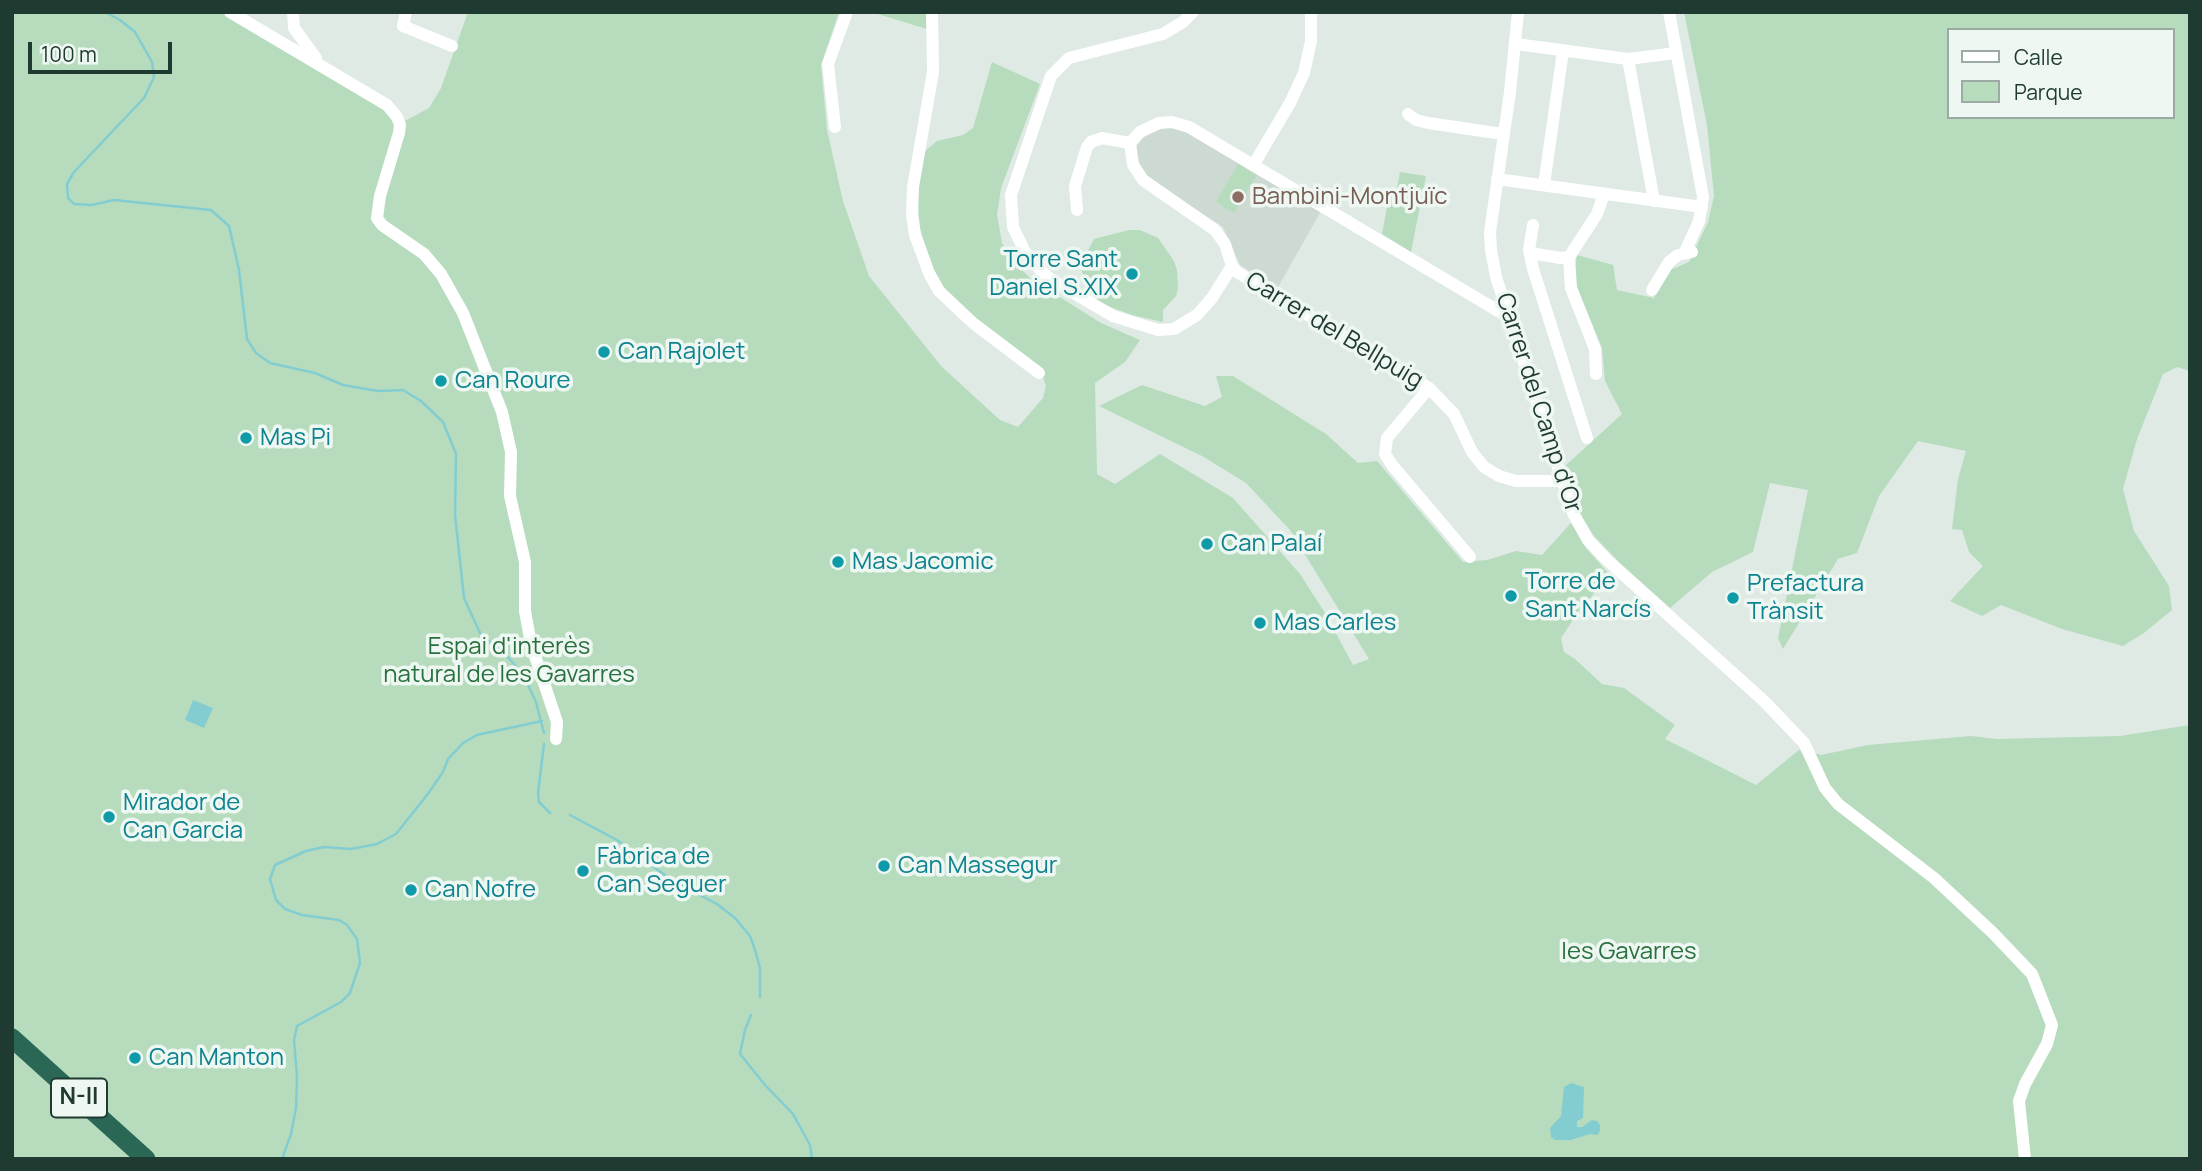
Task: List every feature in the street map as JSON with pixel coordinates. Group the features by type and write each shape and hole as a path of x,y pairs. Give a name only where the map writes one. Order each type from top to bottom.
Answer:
{"highway":[{"name":"N-II","path":"12,1038 146,1159"}],"street":[{"path":"230,12 387,105 397,117 399,133 380,195 377,218 382,225 424,254 441,274 463,313 502,412 511,452 510,496 525,562 525,611 531,644 557,722 556,739"},
{"path":"293,12 294,28 302,42 314,56 334,69 343,80"},
{"path":"406,12 403,26 452,46"},
{"path":"835,127 828,64 846,12"},
{"path":"1193,12 1183,22 1163,34 1069,58 1051,76 1011,195 1013,226 1017,239 1030,258 1055,282 1113,316 1158,330 1174,329 1197,315 1212,298 1232,265"},
{"path":"1254,164 1301,81 1311,47 1311,12"},
{"name":"Carrer del Camp d'Or","path":"1518,12 1490,240 1496,277 1573,513 1581,529 1606,561 1764,701 1804,743 1825,788 1838,804 1934,878 2032,974 2052,1025 2047,1044 2025,1084 2019,1101 2025,1159"},
{"path":"1652,290 1669,262 1689,252 1702,207 1702,191 1668,12"},
{"path":"933,13 933,72 913,187 912,215 915,235 929,273 939,291 973,323 1039,373"},
{"path":"1516,44 1628,60 1676,53"},
{"path":"1544,185 1563,51"},
{"path":"1628,60 1654,201"},
{"path":"1408,114 1416,120 1428,123 1503,134"},
{"path":"1077,210 1075,186 1087,147 1096,139 1102,138 1130,143 1140,132 1153,124 1172,122 1189,127 1254,164 1510,318"},
{"name":"Carrer del Bellpuig","path":"1130,143 1133,165 1143,180 1215,230 1225,244 1232,265 1244,276 1429,388 1454,414 1472,452 1484,467 1499,476 1516,481 1562,481"},
{"path":"1497,179 1702,207"},
{"path":"1596,374 1595,349 1571,288 1569,257 1597,214 1604,194"},
{"path":"1533,225 1529,250 1532,269 1587,438"},
{"path":"1531,253 1569,257"},
{"path":"1429,388 1387,438 1385,454 1470,557"}],"shaded area":[{"name":"Bambini-Montjuïc","path":"1169,126 1181,129 1321,211 1277,289 1240,265 1223,227 1156,184 1146,174 1137,159 1136,147 1145,135"}],"green space":[{"name":"Espai d'interès natural de les Gavarres","path":"12,12 223,12 405,121 429,108 441,88 468,12 839,12 821,65 827,130 843,201 869,276 942,367 1000,420 1018,427 1043,398 1046,386 1040,368 985,327 948,294 935,277 920,228 917,195 924,152 937,141 963,135 973,128 992,62 1040,84 1001,188 997,215 1002,243 1016,264 1031,279 1101,323 1140,340 1125,362 1095,383 1097,474 1115,484 1160,454 1233,498 1300,574 1353,665 1369,659 1290,530 1246,483 1202,456 1099,406 1142,385 1205,406 1222,397 1216,376 1233,376 1326,434 1358,463 1377,461 1463,562 1487,560 1516,551 1542,555 1571,523 1586,548 1610,575 1579,611 1561,638 1564,652 1602,684 1624,688 1675,725 1665,739 1756,785 1799,750 1821,755 1868,745 1971,736 1997,739 2120,736 2190,725 2190,1159 12,1159"},
{"path":"871,12 928,12 927,29"},
{"path":"1684,12 2190,12 2190,371 2177,367 2163,374 2137,439 2123,489 2134,531 2169,586 2172,610 2123,646 2062,629 2001,605 1982,616 1950,601 1983,566 1969,552 1962,530 1952,529 1958,479 1966,451 1918,441 1879,496 1857,553 1838,559 1783,649 1778,638 1808,490 1770,483 1753,552 1712,572 1670,608 1621,564 1594,536 1576,507 1564,467 1622,414 1605,381 1602,348 1573,277 1577,255 1613,265 1617,290 1654,298 1661,281 1670,270 1689,262 1708,222 1714,196 1707,125"},
{"path":"1238,164 1257,175 1234,213 1216,202"},
{"path":"1400,172 1426,176 1423,192 1397,188"},
{"path":"1390,191 1422,196 1411,252 1382,234"},
{"path":"1129,230 1140,230 1158,238 1174,261 1178,289 1176,296 1163,310 1163,322 1132,315 1100,303 1084,280 1084,259 1094,239"}],"water":[{"path":"193,700 213,708 204,728 185,720"},
{"path":"1571,1083 1584,1087 1583,1118 1577,1121 1577,1127 1582,1127 1592,1120 1600,1125 1600,1131 1597,1135 1555,1140 1551,1137 1550,1128 1561,1116 1564,1087"}],"waterway":[{"path":"105,12 135,32 152,62 154,77 144,98 74,172 67,184 68,198 74,204 92,205 114,200 211,210 229,226 239,270 247,339 256,353 270,363 315,373 343,385 378,391 403,390 421,401 443,422 456,454 455,515 464,598 481,635 505,654 523,674 536,702 544,733"},
{"path":"282,1159 296,1108 294,1040 297,1026 341,1002 350,993 360,963 357,939 347,925 339,920 302,915 285,909 276,900 270,879 275,865 306,851 324,847 351,849 377,844 396,834 443,772 448,759 463,743 477,735 542,721"},
{"path":"544,744 538,793 539,802 550,813"},
{"path":"570,815 617,840 673,881 717,904 735,918 750,936 755,950 760,968 760,997"},
{"path":"751,1015 740,1054 793,1114 810,1145 812,1159"}],"place":[{"name":"Bambini-Montjuïc","path":"1238,197"},
{"name":"Torre Sant Daniel S.XIX","path":"1132,274"},
{"name":"Can Rajolet","path":"604,352"},
{"name":"Can Roure","path":"441,381"},
{"name":"Mas Pi","path":"246,438"},
{"name":"Can Palaí","path":"1207,544"},
{"name":"Mas Jacomic","path":"838,562"},
{"name":"Torre de Sant Narcís","path":"1511,596"},
{"name":"Prefactura Trànsit","path":"1733,598"},
{"name":"Mas Carles","path":"1260,623"},
{"name":"Mirador de Can Garcia","path":"109,817"},
{"name":"Can Massegur","path":"884,866"},
{"name":"Fàbrica de Can Seguer","path":"583,871"},
{"name":"Can Nofre","path":"411,890"},
{"name":"Can Manton","path":"135,1058"}],"park label":[{"name":"les Gavarres","path":"1629,952"}]}
